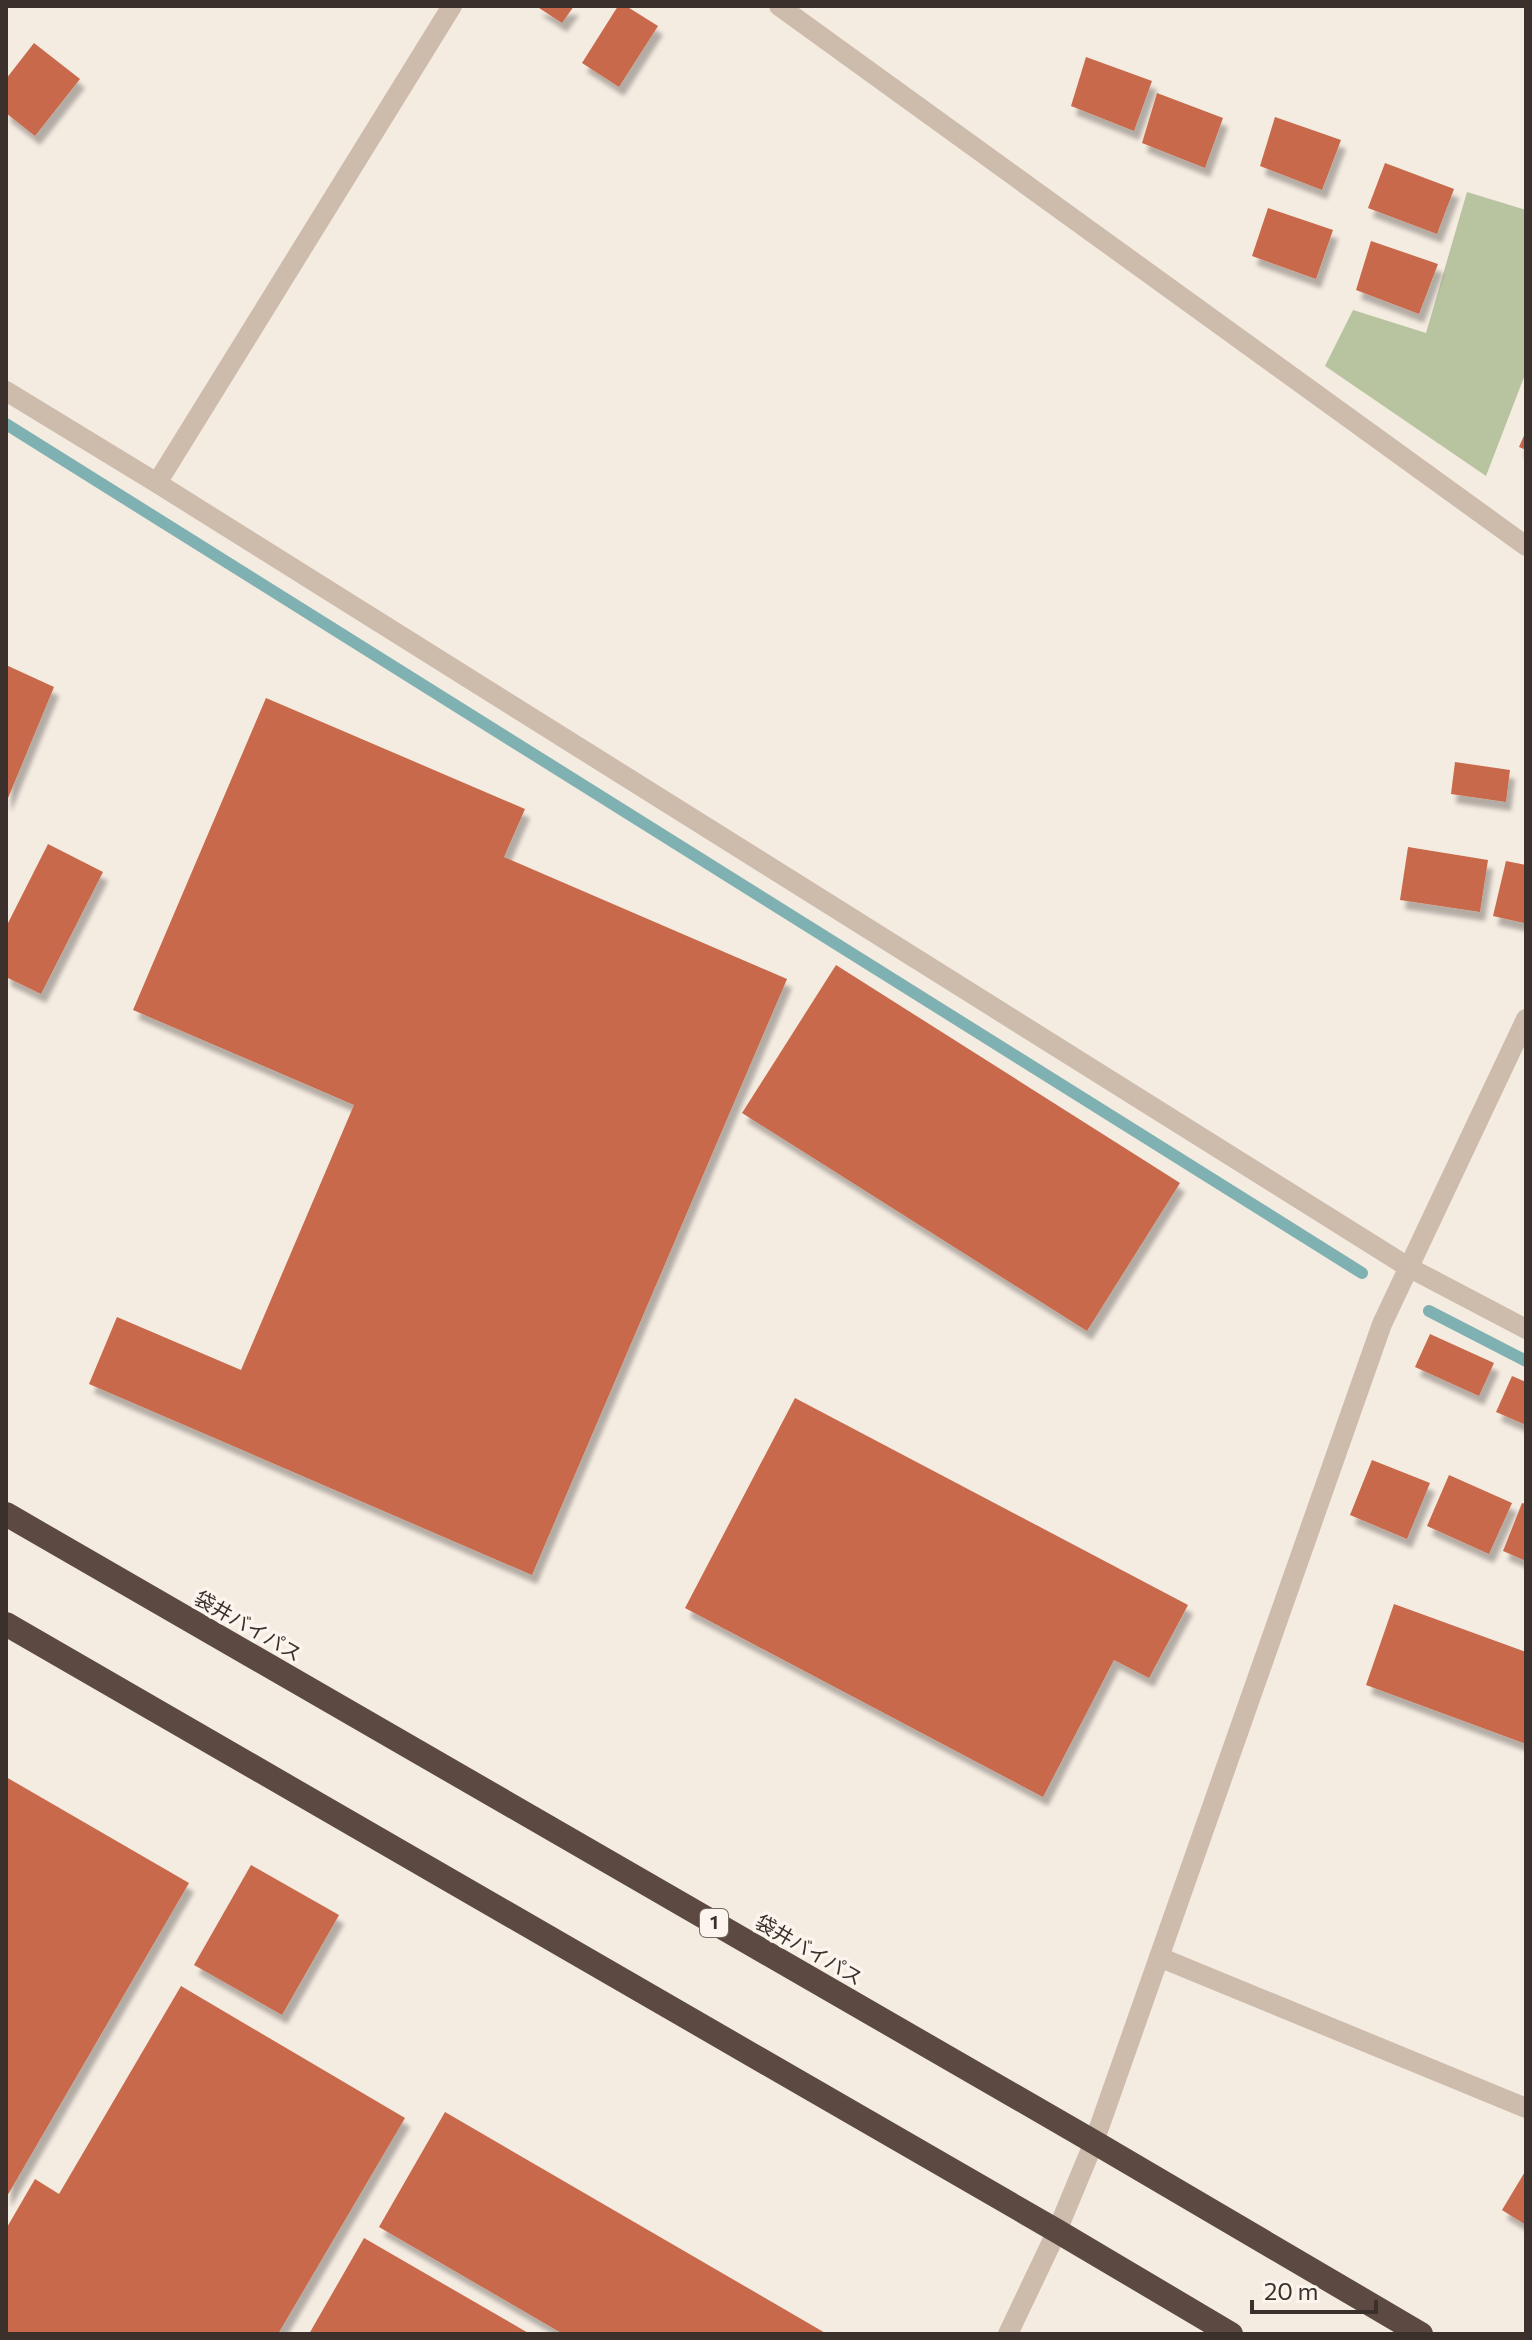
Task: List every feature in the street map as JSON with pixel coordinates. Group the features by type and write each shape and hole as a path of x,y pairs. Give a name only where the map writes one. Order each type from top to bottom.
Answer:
{"highway":[{"name":"袋井バイパス","path":"6,1514 1421,2334"},
{"path":"6,1624 1231,2334"}],"street":[{"path":"157,483 452,6"},
{"path":"779,6 1526,546"},
{"path":"6,391 1408,1267 1526,1329"},
{"path":"1008,2334 1057,2231 1094,2142 1382,1324 1526,1019"},
{"path":"1159,1957 1526,2108"}],"green space":[{"path":"1467,192 1526,210 1526,372 1486,476 1325,366 1353,310 1426,333"}],"building":[{"path":"536,6 574,6 562,23"},
{"path":"618,6 626,6 658,26 619,87 582,63"},
{"path":"34,43 80,79 35,136 6,113 6,79"},
{"path":"1086,57 1152,81 1134,131 1071,106"},
{"path":"1157,93 1223,118 1205,168 1142,143"},
{"path":"1275,117 1341,140 1322,190 1260,166"},
{"path":"1385,163 1454,189 1437,234 1368,208"},
{"path":"1268,208 1333,230 1316,279 1252,256"},
{"path":"1371,241 1438,264 1419,314 1356,290"},
{"path":"1526,431 1526,450 1519,447"},
{"path":"6,665 54,687 6,803"},
{"path":"266,698 525,809 504,857 787,979 532,1575 89,1384 117,1317 241,1370 354,1105 133,1010"},
{"path":"1455,762 1510,770 1506,802 1451,794"},
{"path":"48,844 103,872 41,994 6,977 6,927"},
{"path":"1408,847 1488,860 1480,912 1400,900"},
{"path":"1506,861 1526,865 1524,923 1493,916"},
{"path":"836,965 1180,1183 1087,1331 742,1113"},
{"path":"1430,1334 1494,1363 1479,1396 1415,1367"},
{"path":"1512,1376 1526,1382 1526,1425 1496,1412"},
{"path":"795,1398 1188,1605 1149,1678 1114,1660 1043,1797 685,1608"},
{"path":"1372,1460 1430,1483 1407,1539 1350,1515"},
{"path":"1449,1475 1512,1503 1489,1554 1427,1526"},
{"path":"1522,1503 1526,1504 1526,1561 1503,1551"},
{"path":"1394,1604 1526,1652 1526,1744 1366,1685"},
{"path":"6,1777 189,1883 6,2198"},
{"path":"251,1865 339,1915 282,2015 194,1965"},
{"path":"181,1986 405,2118 278,2334 6,2334 6,2229 35,2179 59,2194"},
{"path":"445,2112 827,2334 563,2334 379,2227"},
{"path":"1526,2170 1526,2225 1502,2210"},
{"path":"364,2238 530,2334 309,2334"}],"waterway":[{"path":"6,424 1362,1273"},
{"path":"1429,1311 1526,1361"}]}
